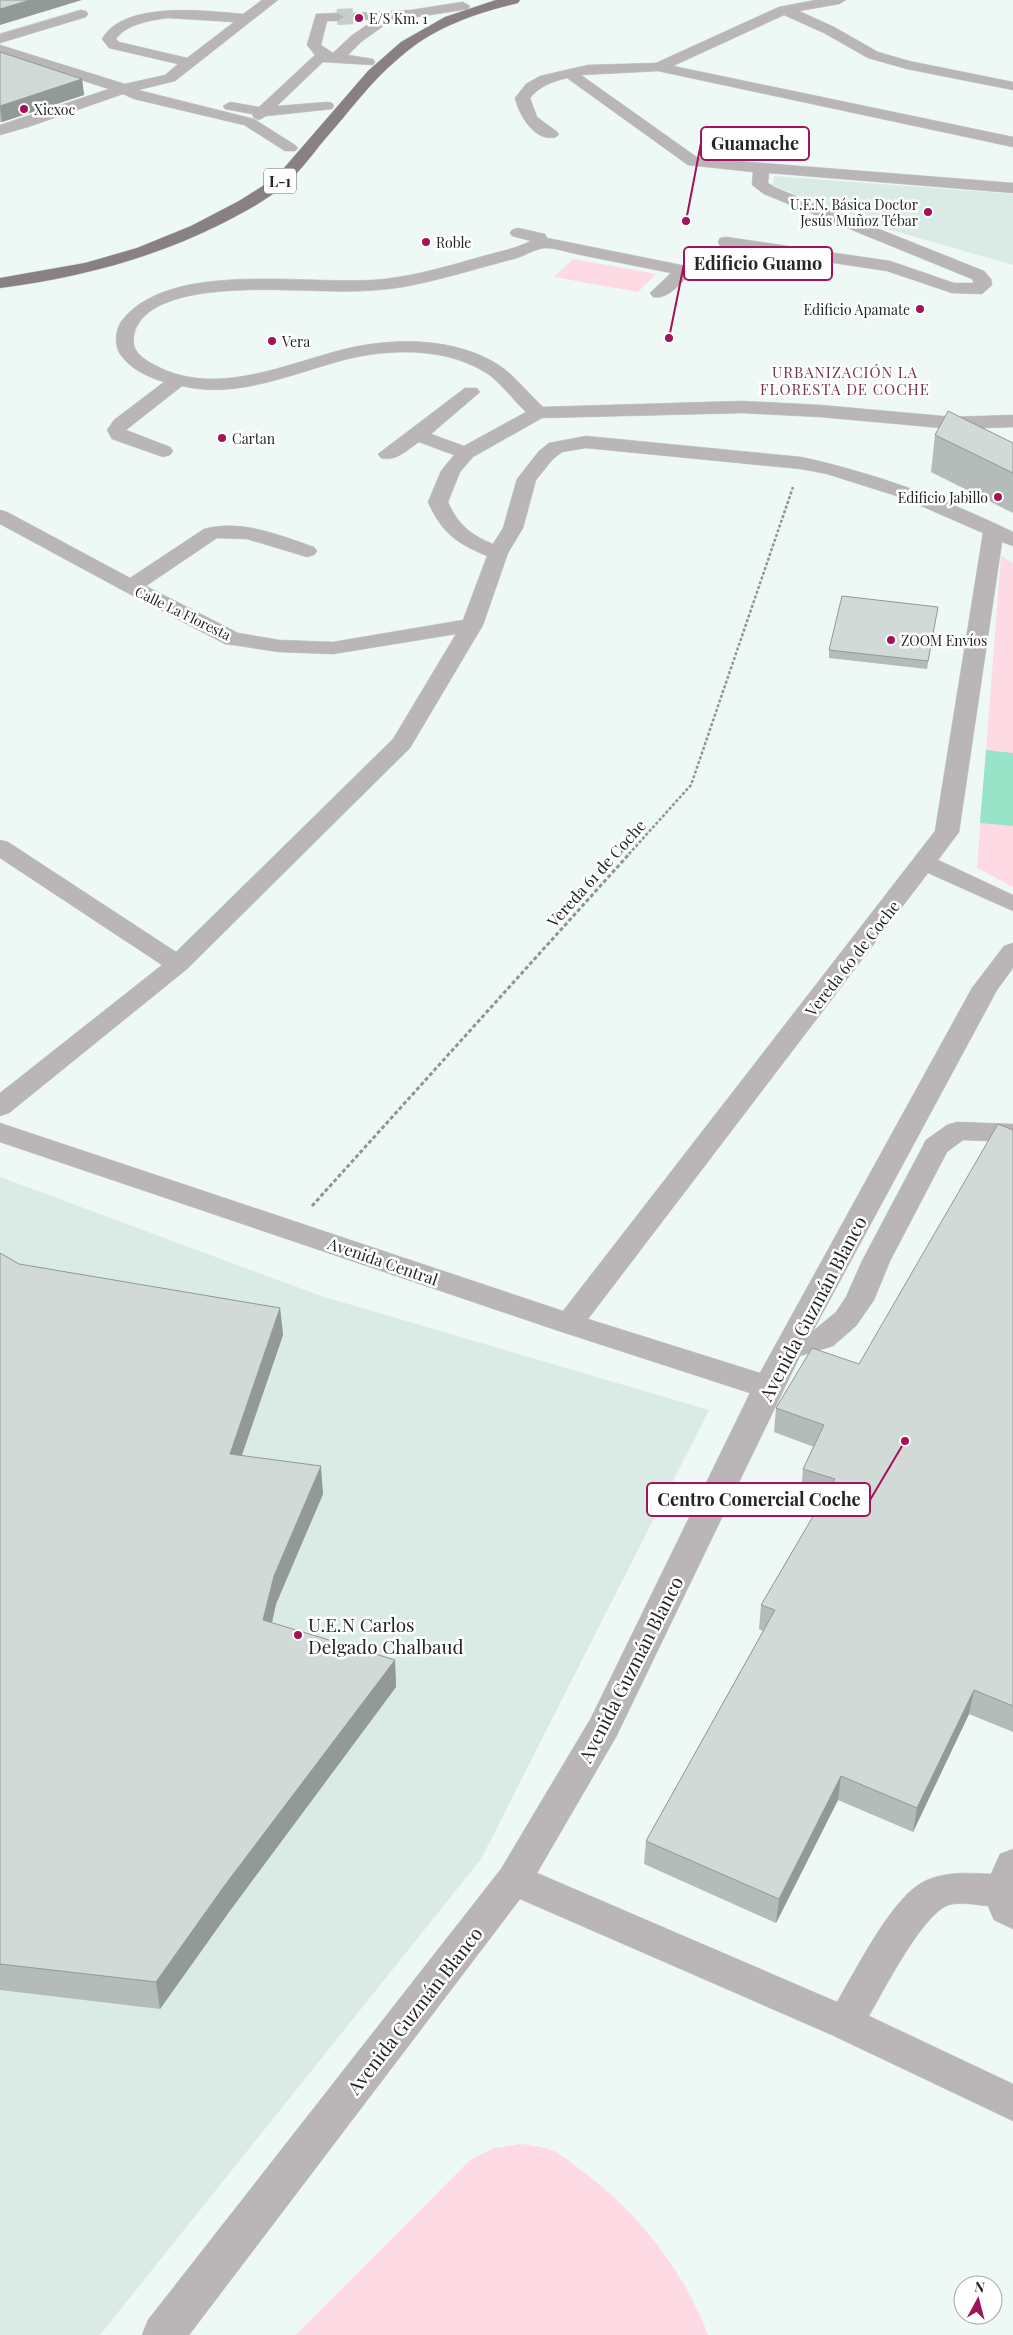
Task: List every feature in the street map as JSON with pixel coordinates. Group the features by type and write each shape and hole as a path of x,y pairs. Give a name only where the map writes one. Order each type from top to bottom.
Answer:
{"main road":[{"name":"L-1","path":"0,271 34,267 97,255 162,233 234,197 264,176 368,62 394,40 463,6 480,0"},
{"name":"L-1","path":"0,283 62,274 138,255 172,241 246,204 279,182 394,54 431,31 456,19 492,5 513,0"}],"street":[{"path":"0,130 23,124 124,89 170,78 271,0"},
{"path":"658,67 784,10 840,0"},
{"path":"359,16 463,6"},
{"path":"784,10 829,30 873,55 906,65 1013,86"},
{"path":"191,63 114,44 109,39 111,33 137,18 150,14 169,13 247,19"},
{"path":"0,40 81,14"},
{"path":"249,122 264,112 318,59 332,57 391,14"},
{"path":"337,17 321,17 314,45 316,50 332,57 368,62"},
{"path":"0,49 124,89 139,96 249,122 290,148"},
{"path":"551,134 534,124 526,112 522,98 531,87 545,79 588,69 658,67 1013,142"},
{"path":"569,73 694,162 1013,188"},
{"path":"124,89 264,112 327,106"},
{"path":"726,242 890,266 952,288 976,290 983,285 982,279 978,275 770,192 760,185 762,168"},
{"path":"518,233 539,238 541,242"},
{"path":"538,413 510,387 500,374 461,354 424,350 385,349 356,352 294,371 234,381 202,382 178,380 154,372 137,363 127,353 124,341 125,330 133,318 149,306 167,297 208,286 237,284 341,286 401,282 516,253 541,242 680,270 680,274 659,293"},
{"path":"163,451 119,434 116,430 121,424 178,380"},
{"path":"388,454 417,435 471,392"},
{"path":"498,553 466,540 453,531 444,518 438,502 444,484 466,453 486,440 538,413 742,407 820,411 953,423 1013,421"},
{"path":"417,435 466,453"},
{"path":"0,1107 178,964 402,743 472,625 498,553 513,528 527,479 556,447 586,442 801,463 861,476 892,486 1003,535"},
{"name":"Calle La Floresta","path":"0,516 232,639 279,646 333,648 472,625"},
{"path":"131,587 211,533 224,530 241,532 307,551"},
{"name":"Vereda 60 de Coche","path":"569,1324 947,832 1003,535"},
{"path":"0,847 178,964"},
{"path":"925,863 1013,904"},
{"name":"Avenida Guzmán Blanco","path":"164,2335 514,1880 604,1728 768,1387 792,1347 985,988 1013,952"},
{"path":"792,1347 823,1339 846,1319 859,1300 876,1261 936,1146 957,1131 1013,1133"},
{"name":"Avenida Central","path":"0,1132 569,1324 768,1387"},
{"path":"514,1880 845,2023 1013,2103"},
{"path":"845,2023 906,1923 924,1900 938,1892 959,1889 1009,1890"}],"path":[{"name":"Vereda 61 de Coche","path":"290,1230 691,785 801,463"}],"shaded area":[{"name":"U.E.N. Básica Doctor Jesús Muñoz Tébar","path":"774,176 1013,194 1013,265 891,230 773,186"},
{"path":"573,259 656,274 638,292 554,277"},
{"path":"1001,556 1013,563 1013,887 977,868"},
{"path":"986,750 1013,753 1013,826 980,823"},
{"name":"U.E.N Carlos Delgado Chalbaud","path":"0,1177 321,1296 709,1410 481,1859 100,2335 0,2335"},
{"path":"521,2144 542,2147 558,2153 622,2204 657,2244 672,2266 698,2311 708,2335 296,2335 470,2160 494,2148"}],"building":[{"path":"0,0 30,0 0,9"},
{"path":"0,52 82,79 0,106"},
{"path":"948,411 1013,443 1013,473 935,435"},
{"path":"842,596 938,607 928,661 829,650"},
{"path":"998,1124 1013,1130 1013,1706 974,1690 917,1808 841,1776 779,1899 646,1841 775,1610 761,1605 835,1479 803,1469 824,1425 776,1408 812,1348 859,1364"},
{"path":"0,1253 19,1264 280,1308 230,1454 321,1466 274,1576 263,1620 395,1660 225,1885 156,1982 0,1964"}],"tunnel":[{"path":"337,17 359,16"}],"place":[{"name":"E/S Km. 1","path":"359,18"},
{"name":"Xicxoc","path":"24,109"},
{"name":"U.E.N. Básica Doctor Jesús Muñoz Tébar","path":"928,212"},
{"name":"Guamache","path":"686,221"},
{"name":"Roble","path":"426,242"},
{"name":"Edificio Apamate","path":"920,309"},
{"name":"Edificio Guamo","path":"669,338"},
{"name":"Vera","path":"272,341"},
{"name":"Cartan","path":"222,438"},
{"name":"Edificio Jabillo","path":"998,497"},
{"name":"ZOOM Envíos","path":"891,640"},
{"name":"Centro Comercial Coche","path":"905,1441"},
{"name":"U.E.N Carlos Delgado Chalbaud","path":"298,1635"}],"district":[{"name":"URBANIZACIÓN LA FLORESTA DE COCHE","path":"845,380"}]}
